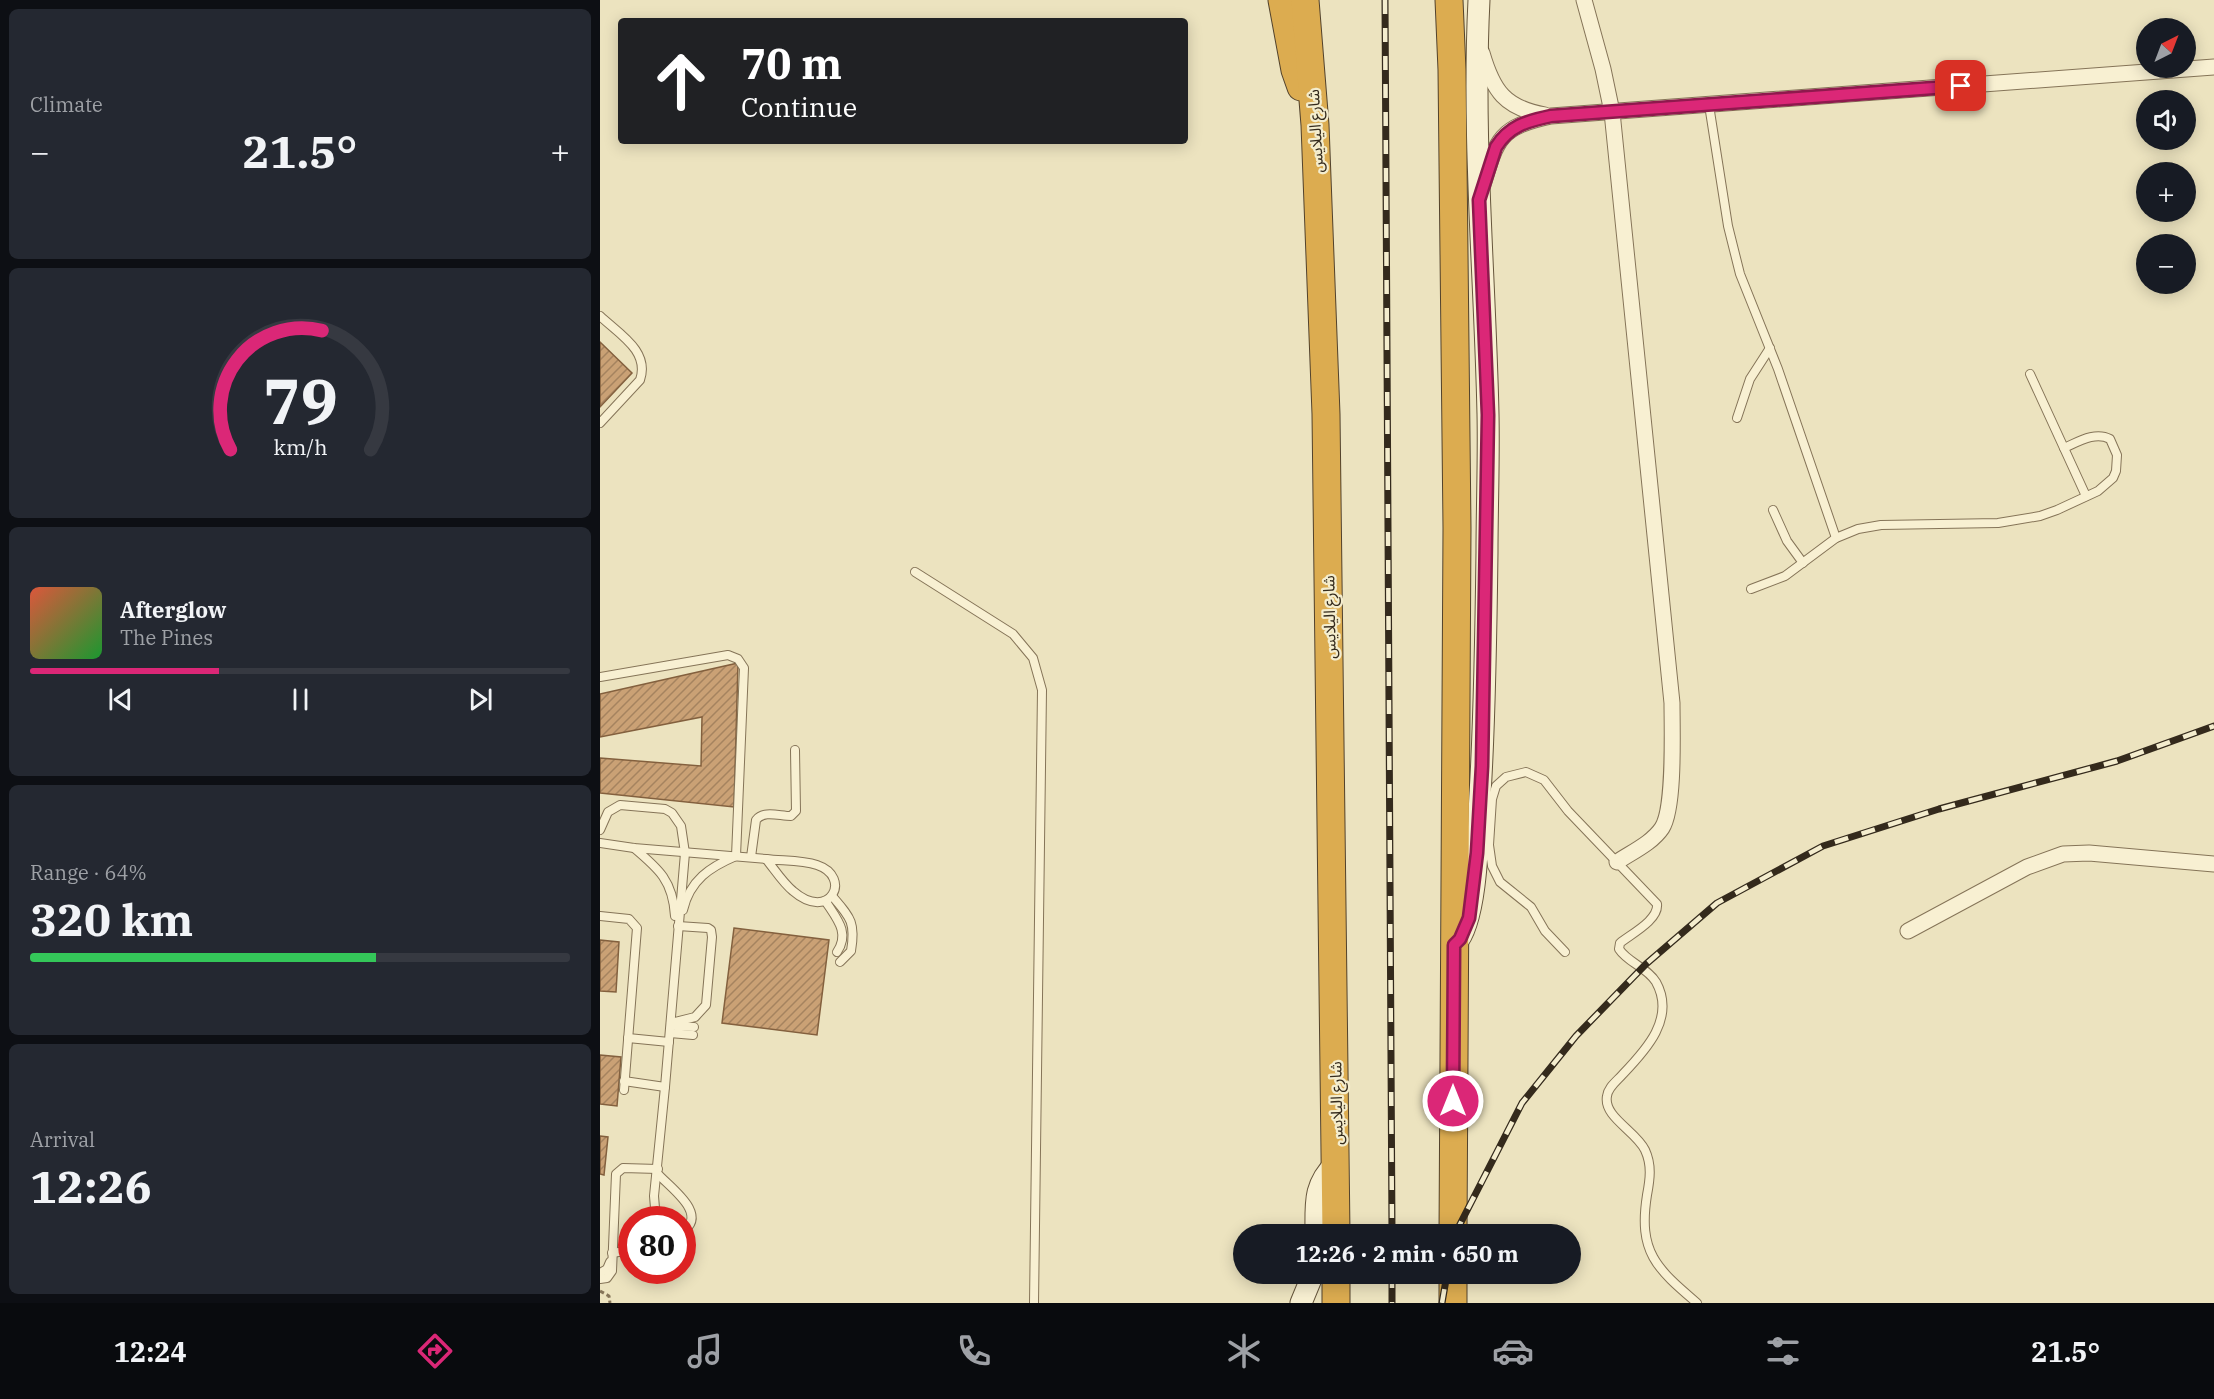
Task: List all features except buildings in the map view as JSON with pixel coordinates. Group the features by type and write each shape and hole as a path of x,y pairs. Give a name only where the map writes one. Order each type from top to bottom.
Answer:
{"highway":[{"path":"1282,0 1295,70 1315,125"},
{"name":"شارع اليلايس","path":"1305,0 1315,125 1326,414 1336,1224"},
{"path":"1449,0 1452,70 1457,528 1453,1224"},
{"path":"1336,1284 1336,1303"},
{"path":"1453,1284 1453,1303"}],"street":[{"path":"1454,945 1460,939 1469,918 1477,853 1482,766 1488,415 1479,200 1477,36 1479,0"},
{"path":"1584,0 1604,69 1612,112 1670,678 1672,728 1671,773 1665,821 1656,836 1617,862"},
{"path":"1477,36 1488,75 1505,99 1520,109 1551,116"},
{"path":"1479,200 1492,155 1500,139 1514,127 1551,116 2214,67"},
{"path":"1908,931 2027,867 2063,855 2089,853 2214,864"},
{"path":"1316,1224 1316,1195 1323,1178 1336,1163"},
{"path":"1301,1303 1308,1284"}],"lane":[{"path":"1708,105 1733,250 1748,297 1770,348 1836,538"},
{"path":"600,316 639,354 643,362 640,380 600,423"},
{"path":"1737,418 1750,379 1770,348"},
{"path":"2030,374 2086,496"},
{"path":"1751,589 1775,582 1836,538 1858,529 1881,525 1998,523 2040,516 2103,488 2113,478 2117,463 2115,448 2110,439 2100,435 2064,448"},
{"path":"1773,510 1787,541 1803,563"},
{"path":"915,572 1013,634 1033,658 1042,690 1034,1303"},
{"path":"600,677 728,655 738,659 744,668 745,679 736,856"},
{"path":"751,857 756,820 759,816 764,814 791,816 796,811 795,750"},
{"path":"1565,952 1545,931 1531,907 1507,889 1494,874 1490,845 1492,799 1496,786 1512,774 1526,772 1539,776 1550,786 1573,817 1657,904 1654,916 1620,943 1619,949 1644,969 1656,984 1660,993 1660,1023 1652,1041 1609,1089 1606,1102 1611,1114 1637,1137 1647,1155 1650,1177 1644,1223 1651,1254 1663,1274 1697,1303"},
{"path":"600,830 609,812 620,805 665,810 672,813 681,826 685,852 655,1206"},
{"path":"600,843 634,848 751,857 818,865 834,879 836,889 829,899 819,903 801,897 793,891 766,859"},
{"path":"634,848 658,869 670,886 678,926"},
{"path":"678,926 689,893 701,876 718,864 736,856"},
{"path":"829,899 843,930 843,938 837,952"},
{"path":"829,899 850,917 853,925 851,951 840,962"},
{"path":"600,916 629,919 637,928 624,1090"},
{"path":"670,1027 695,1017 706,1005 712,937 708,928 678,926"},
{"path":"670,1027 694,1031"},
{"path":"628,1038 669,1042"},
{"path":"624,1081 665,1087"},
{"path":"600,1279 610,1275 616,1174 623,1168 657,1171 688,1206"},
{"path":"611,1257 618,1255"},
{"path":"600,1273 607,1269 611,1257"}],"path":[{"path":"602,1291 609,1296 610,1303"}],"railway":[{"path":"1385,0 1392,1224"},
{"path":"1460,1224 1522,1103 1576,1036 1646,964 1717,903 1823,846 1939,809 2117,761 2214,726"},
{"path":"1392,1284 1392,1303"},
{"path":"1442,1303 1445,1284"}],"route":[{"path":"1453,1101 1454,945 1460,939 1469,918 1477,853 1486,630 1488,415 1479,200 1492,155 1500,139 1514,127 1551,116 1961,86"}]}
